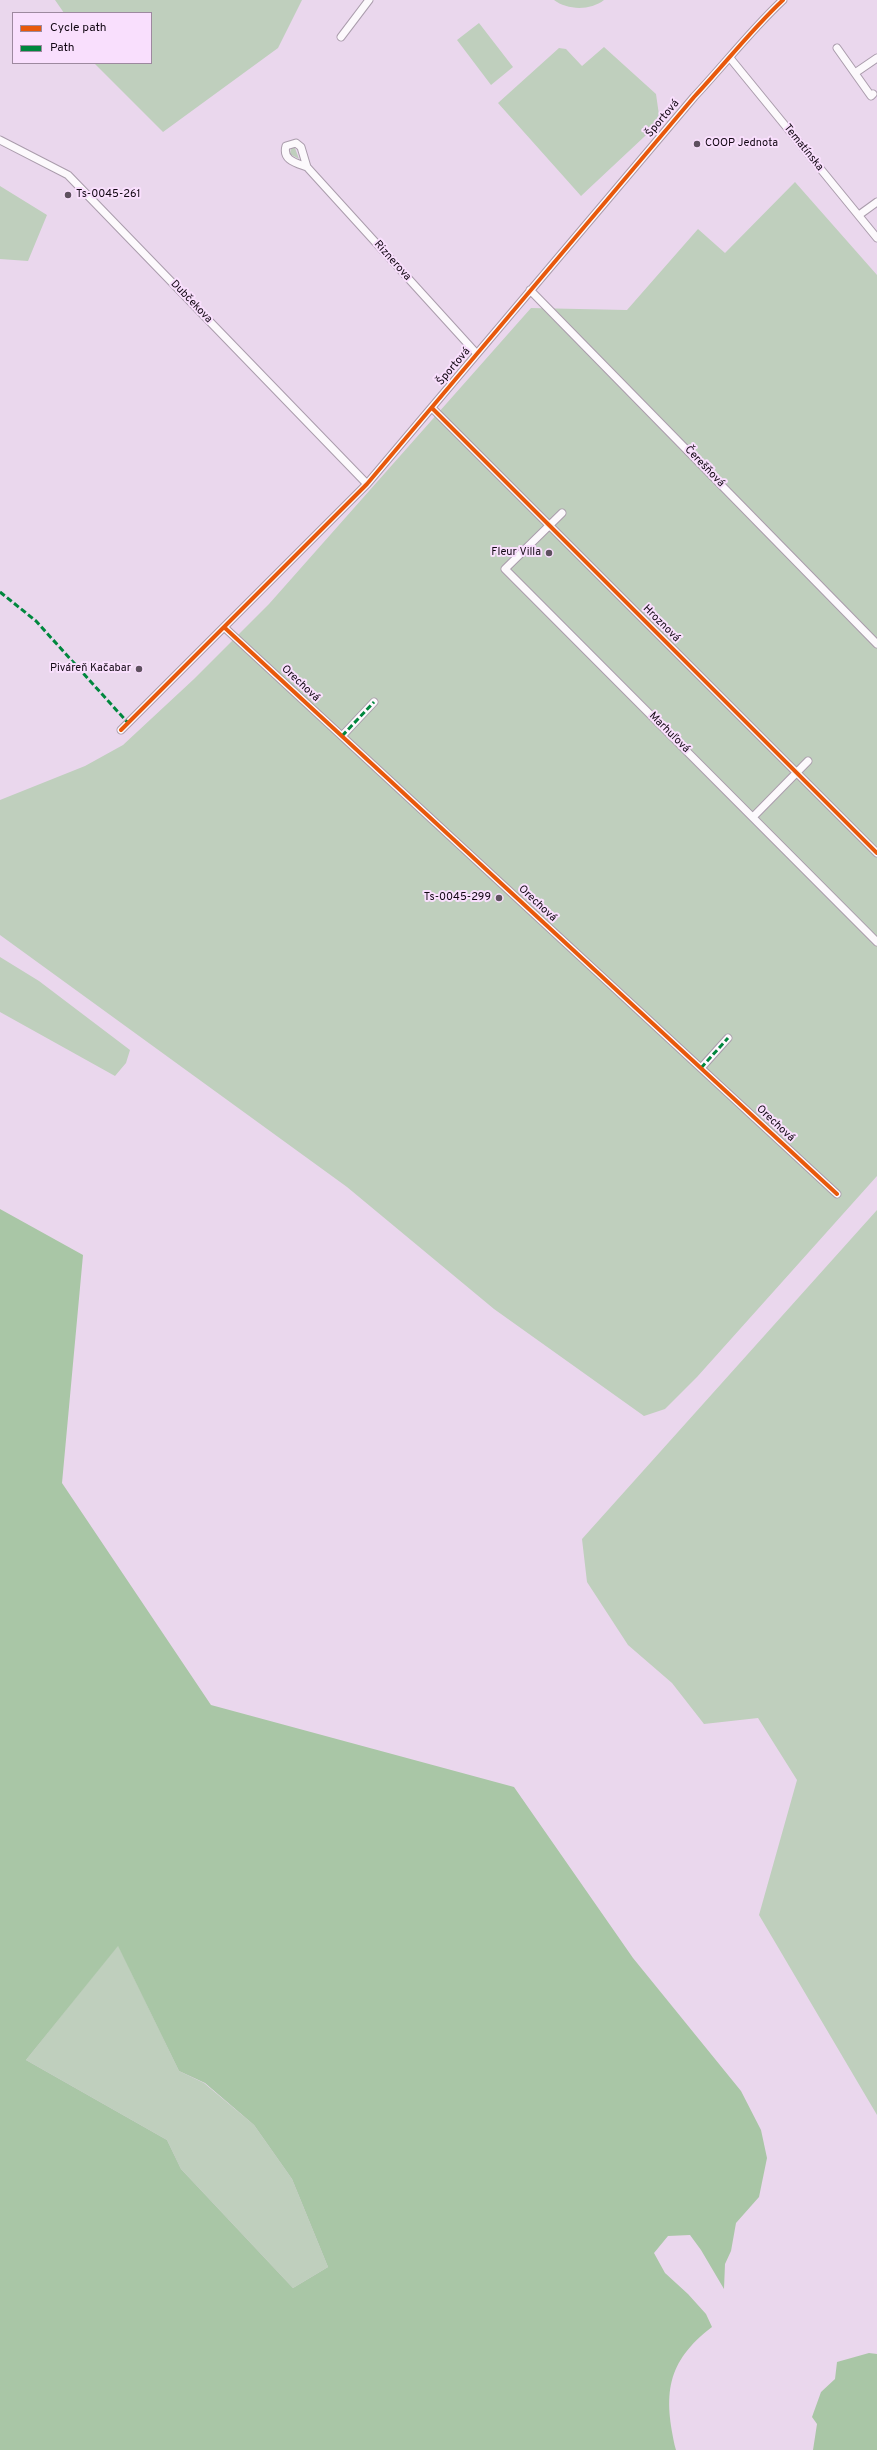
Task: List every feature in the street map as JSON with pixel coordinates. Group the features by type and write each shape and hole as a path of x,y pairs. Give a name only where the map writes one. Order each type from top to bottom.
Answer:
{"street":[{"path":"341,37 369,0"},
{"name":"Športová","path":"122,730 367,484 694,97 730,58 744,39 783,0"},
{"path":"838,48 871,96 873,94"},
{"name":"Tematínska","path":"730,58 877,238"},
{"path":"855,73 877,58"},
{"name":"Dubčekova","path":"0,140 68,175 367,484"},
{"name":"Riznerova","path":"307,166 477,354"},
{"path":"859,215 877,202"},
{"name":"Čerešňová","path":"530,290 877,644"},
{"name":"Hroznová","path":"432,408 877,853"},
{"path":"549,526 562,513"},
{"name":"Marhuľová","path":"549,526 505,569 877,942"},
{"name":"Orechová","path":"225,628 838,1194"},
{"path":"342,736 374,702"},
{"path":"753,817 808,761"},
{"path":"701,1068 728,1038"}],"green space":[{"path":"55,0 302,0 278,48 163,132 95,64 152,64 152,12 63,12"},
{"path":"554,0 604,0 592,6 579,8 565,6"},
{"path":"479,23 513,67 491,85 457,40"},
{"path":"604,47 656,94 660,122 581,196 498,103 559,48 566,49 582,66"},
{"path":"291,148 295,148 299,159 290,154"},
{"path":"795,182 877,275 877,1176 697,1377 665,1409 644,1416 494,1309 347,1187 0,935 0,800 85,766 123,745 194,679 269,604 531,308 627,310 698,229 725,253"},
{"path":"0,186 47,215 28,261 0,259"},
{"path":"0,957 39,981 130,1050 126,1063 115,1076 0,1012"},
{"path":"0,1209 83,1255 62,1483 211,1705 514,1787 633,1958 741,2091 761,2130 767,2158 759,2197 736,2223 731,2251 725,2264 724,2289 701,2250 690,2235 668,2236 654,2253 665,2273 688,2294 706,2314 712,2327 685,2353 677,2367 672,2381 670,2412 676,2450 0,2450","holes":["118,1946 179,2071 205,2083 254,2125 292,2179 328,2267 293,2288 181,2169 167,2140 26,2060"]},
{"path":"877,1210 877,2115 759,1915 797,1780 758,1718 704,1724 672,1683 628,1645 587,1582 582,1539"},
{"path":"118,1945 179,2071 204,2083 254,2125 292,2179 328,2267 293,2288 181,2169 167,2140 26,2060"},
{"path":"869,2353 877,2354 877,2450 813,2450 817,2424 812,2417 821,2392 835,2379 837,2362"}],"marked path":[{"path":"0,592 36,621 129,724"},
{"path":"342,736 374,702"},
{"path":"701,1068 728,1038"}],"cycle path":[{"path":"121,730 367,484 694,97 771,11 783,0"},
{"path":"432,408 877,853"},
{"path":"225,628 837,1194"}],"place":[{"name":"COOP Jednota","path":"697,144"},
{"name":"Ts-0045-261","path":"68,195"},
{"name":"Fleur Villa","path":"549,553"},
{"name":"Piváreň Kačabar","path":"139,669"},
{"name":"Ts-0045-299","path":"499,898"}]}
